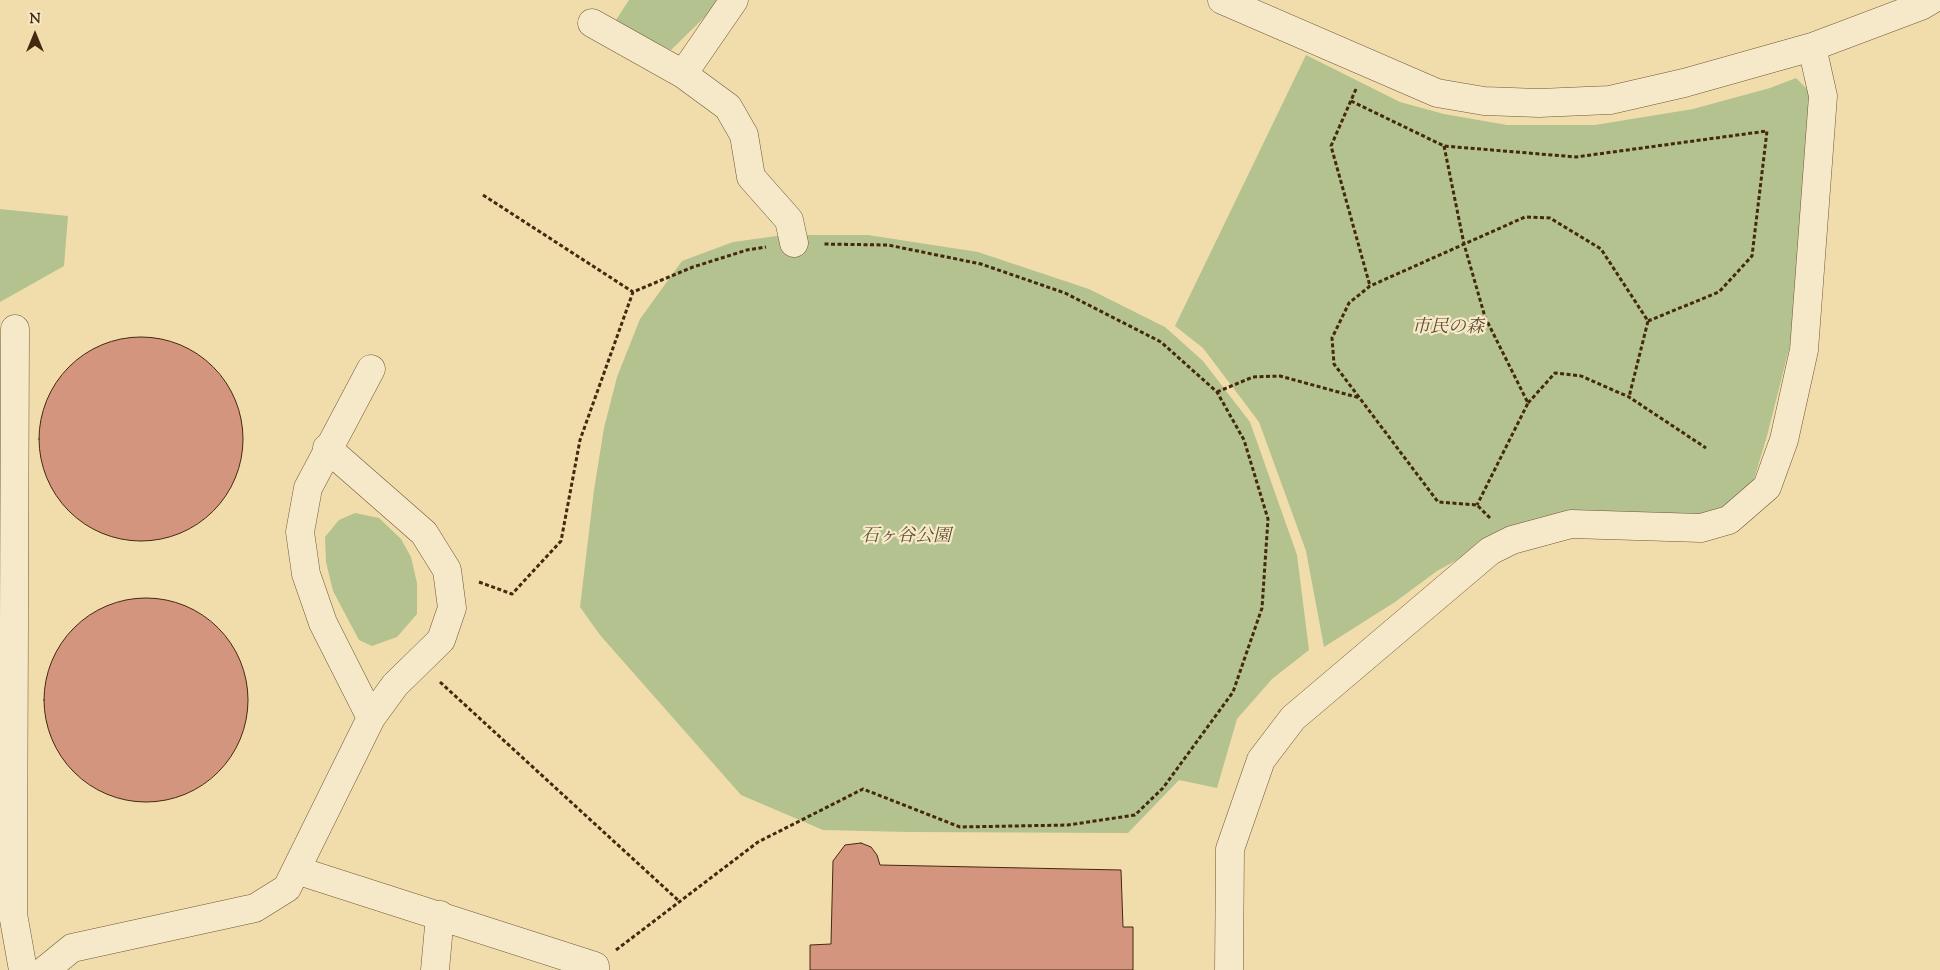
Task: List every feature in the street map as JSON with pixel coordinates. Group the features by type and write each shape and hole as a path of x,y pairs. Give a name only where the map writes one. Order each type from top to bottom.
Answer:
{"street":[{"path":"683,74 734,0"},
{"path":"1222,0 1436,93 1484,100 1539,103 1610,100 1684,83 1812,48 1921,6 1930,0"},
{"path":"592,23 683,74 728,107 744,135 751,177 789,220 794,243"},
{"path":"1229,970 1230,849 1261,760 1293,718 1490,551 1512,540 1571,524 1700,528 1729,520 1767,488 1784,440 1804,350 1823,96 1812,48"},
{"path":"15,329 13,914 23,970"},
{"path":"371,369 327,448 308,488 300,532 306,574 323,624 371,718"},
{"path":"45,970 72,948 255,908 287,888 371,718 395,685 441,640 452,608 448,570 424,533 327,448"},
{"path":"296,870 440,915 595,968"},
{"path":"435,970 440,915"}],"path":[{"path":"1367,64 1331,146 1370,286"},
{"path":"1351,100 1444,146 1576,158 1767,132 1752,256 1719,292 1648,322"},
{"path":"1444,146 1464,244 1485,317 1528,404"},
{"path":"483,195 633,292"},
{"path":"1512,540 1477,505 1438,502 1334,364 1332,338 1348,303 1370,286 1525,217 1550,218 1601,249 1648,322 1629,397"},
{"path":"448,570 512,594 561,542 580,440 633,292 693,267 747,250 794,243 888,245 981,264 1065,293 1161,342 1217,392 1244,440 1268,519 1262,608 1232,692 1163,788 1135,816 1068,825 960,827 863,790 758,842 679,901 595,968"},
{"path":"1477,505 1528,404 1554,372 1581,376 1629,397 1706,448"},
{"path":"1217,392 1253,378 1280,376 1360,399"},
{"path":"418,661 679,901"}],"green space":[{"path":"629,0 722,0 671,50 614,23"},
{"name":"市民の森","path":"1306,55 1400,102 1444,114 1507,125 1595,125 1693,109 1770,88 1796,78 1814,96 1791,341 1767,436 1751,489 1717,512 1493,540 1437,571 1395,602 1324,647 1306,551 1259,422 1203,348 1175,326"},
{"path":"0,209 68,216 64,266 0,302"},
{"name":"石ヶ谷公園","path":"784,235 868,235 978,252 1089,289 1165,327 1203,361 1250,422 1297,555 1309,650 1272,679 1237,719 1217,788 1179,780 1128,833 823,830 741,795 600,635 580,607 594,490 604,428 617,377 640,319 682,261 733,242"},
{"path":"355,513 379,518 401,539 411,557 417,583 417,614 397,637 372,646 359,640 333,591 326,562 325,537 339,520"}],"building":[{"path":"141,337 161,339 180,345 189,349 213,367 231,391 235,400 241,419 243,439 241,459 235,478 231,487 213,511 189,529 180,533 161,539 141,541 121,539 102,533 93,529 69,511 51,487 47,478 41,459 39,439 41,419 47,400 51,391 69,367 93,349 102,345 121,339"},
{"path":"136,598 156,598 185,605 211,621 225,635 241,661 248,690 248,710 241,739 225,765 211,779 185,795 176,798 156,802 136,802 107,795 81,779 67,765 51,739 48,730 44,710 44,690 51,661 67,635 81,621 107,605 116,602"},
{"path":"861,843 871,847 877,855 880,865 1121,870 1123,927 1133,927 1133,970 810,970 810,945 831,944 833,861 845,845"}]}
